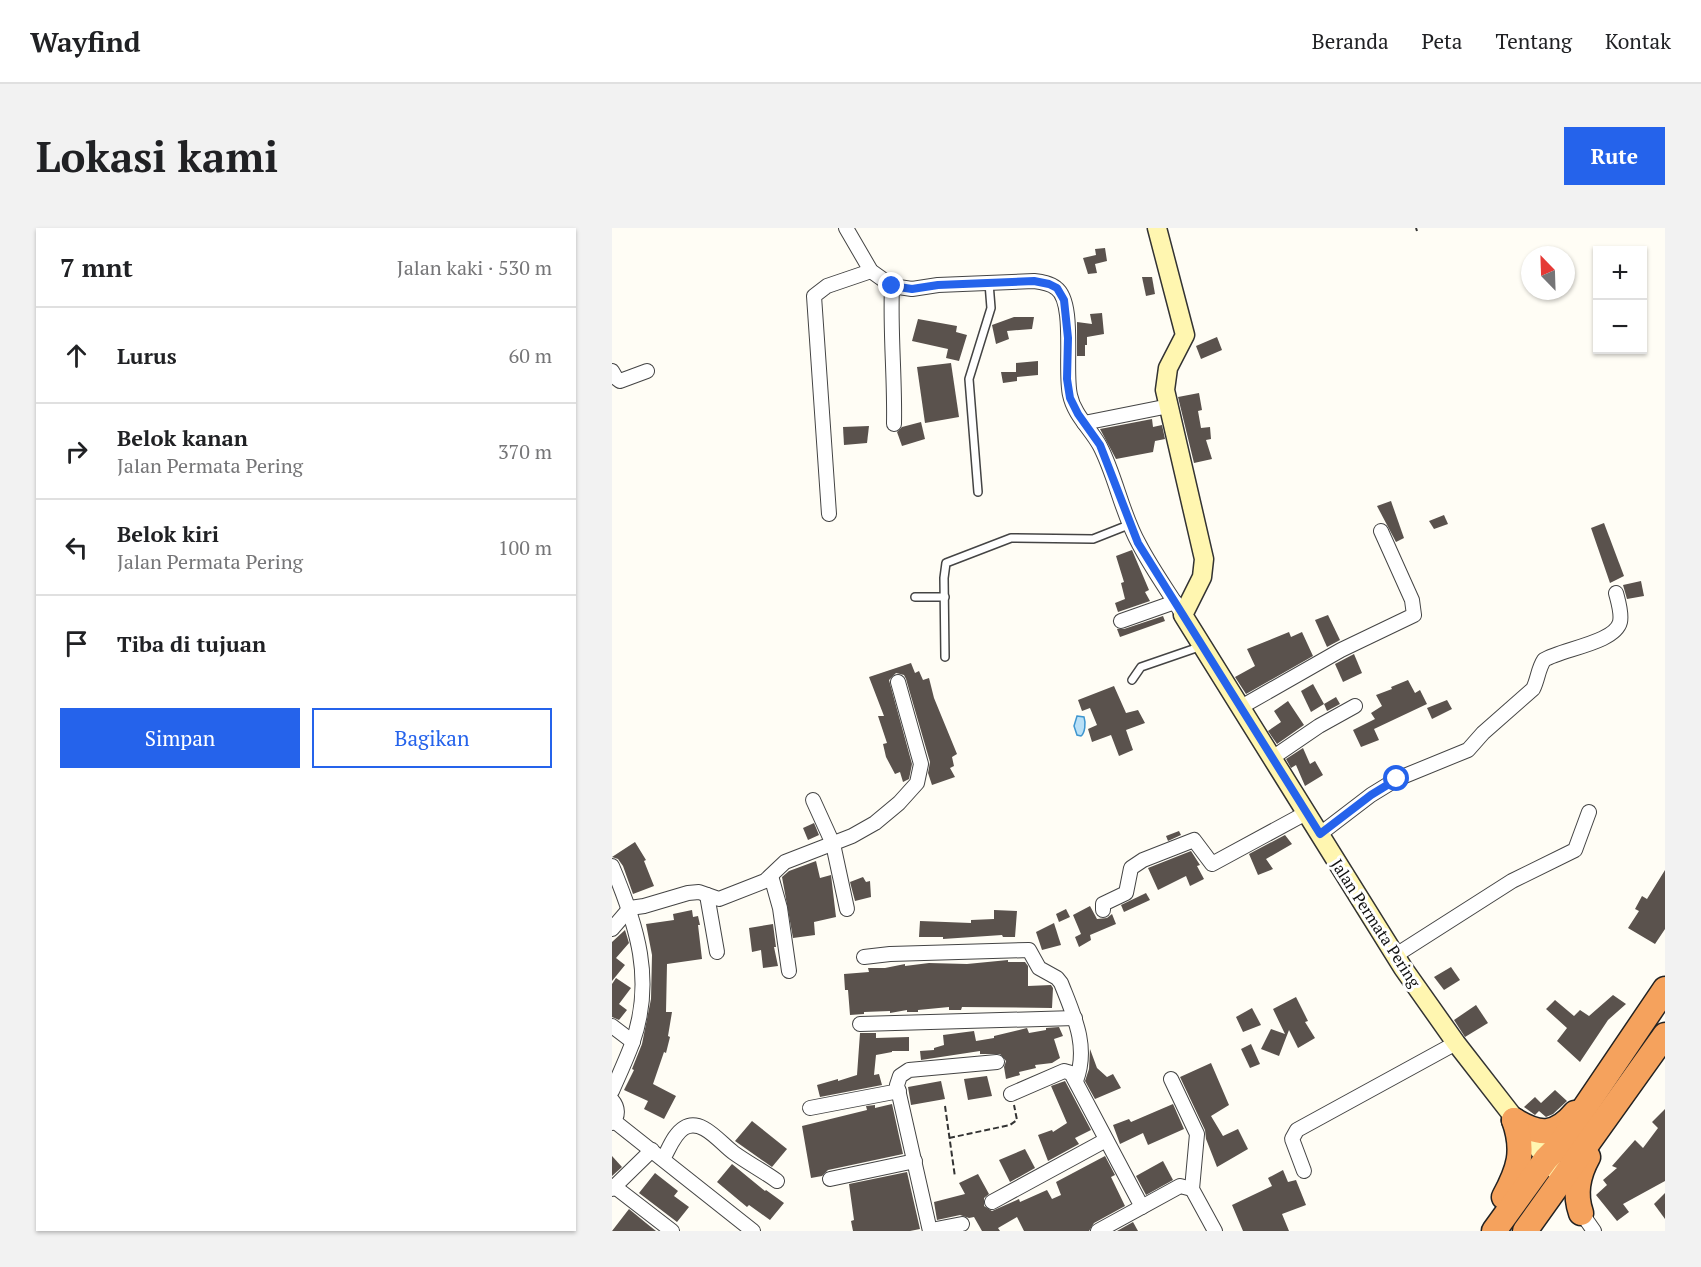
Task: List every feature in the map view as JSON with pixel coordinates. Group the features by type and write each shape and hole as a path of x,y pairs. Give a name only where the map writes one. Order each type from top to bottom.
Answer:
{"highway":[{"path":"1514,1120 1538,1132 1553,1129 1570,1119 1665,982"},
{"path":"1494,1231 1546,1159 1558,1147 1665,989"},
{"path":"1525,1231 1665,1035"},
{"path":"1587,1221 1577,1195 1580,1172 1665,1043"},
{"path":"1483,1231 1516,1174 1521,1148 1514,1120"},
{"path":"1534,1231 1543,1218 1558,1208 1587,1221"}],"street":[{"path":"846,228 871,271 892,286 894,424"},
{"path":"1121,621 1179,608 1202,577 1204,559 1165,390 1168,368 1185,335 1157,228"},
{"path":"829,514 814,296 826,286 871,271"},
{"name":"Jalan Permata Pering","path":"892,286 912,289 938,285 1034,281 1049,284 1061,293 1067,317 1067,379 1070,398 1100,445 1138,543 1396,955 1456,1043 1561,1179"},
{"path":"612,371 620,381 647,371"},
{"path":"1084,423 1169,406"},
{"path":"1241,707 1341,650 1414,615 1412,600 1381,531"},
{"path":"1320,834 1371,795 1397,779 1468,750 1483,733 1533,689 1537,682 1539,668 1544,660 1600,639 1616,629 1621,619 1616,593"},
{"path":"612,929 630,908 688,893 699,892 719,899 765,881 778,866 852,836 874,823 899,803 917,783 921,764 898,682"},
{"path":"1272,758 1319,726 1355,706"},
{"path":"813,800 833,844 847,909"},
{"path":"1396,955 1512,881 1575,850 1589,812"},
{"path":"1103,910 1103,904 1126,893 1131,868 1143,860 1194,840 1212,864 1306,813"},
{"path":"612,866 630,908 641,949 643,983 633,1042 612,1091"},
{"path":"771,876 780,908 789,971"},
{"path":"707,895 717,952"},
{"path":"864,957 890,954 1029,950 1039,968 1061,982 1076,1018 1083,1054 1076,1081"},
{"path":"860,1024 1076,1018"},
{"path":"612,1026 633,1042"},
{"path":"1304,1171 1292,1139 1297,1130 1456,1043"},
{"path":"962,1224 930,1230 897,1085 900,1076 909,1070 997,1062"},
{"path":"1011,1094 1064,1071 1071,1074 1142,1207"},
{"path":"1170,1078 1197,1134 1192,1189 1215,1231"},
{"path":"810,1108 898,1091"},
{"path":"612,1100 617,1110 613,1122 652,1150 753,1231"},
{"path":"663,1159 682,1129 692,1125 704,1128 735,1154 777,1181"},
{"path":"992,1202 1106,1140"},
{"path":"652,1150 614,1188 672,1231"},
{"path":"830,1179 915,1161"},
{"path":"1561,1179 1587,1221"},
{"path":"1098,1231 1180,1186 1192,1189"}],"lane":[{"path":"978,492 969,379 991,308 989,283"},
{"path":"945,657 944,578 946,562 1011,538 1093,539 1131,524"},
{"path":"915,597 945,597"},
{"path":"1132,680 1141,667 1202,646"}],"path":[{"path":"949,1138 1015,1123 1017,1114 1011,1094"},
{"path":"945,1106 955,1177"}],"water":[{"path":"1077,716 1085,719 1081,736 1077,735 1074,726"}],"building":[{"path":"1105,248 1107,261 1095,264 1097,273 1088,274 1083,258 1096,255 1095,249"},
{"path":"1142,277 1152,277 1155,294 1146,296"},
{"path":"1102,313 1104,334 1087,337 1085,356 1077,356 1077,322 1092,324 1090,314"},
{"path":"1014,317 1034,317 1032,329 1007,331 1009,339 996,344 992,325"},
{"path":"918,319 957,326 956,332 967,335 959,361 946,358 948,349 912,341"},
{"path":"1217,337 1222,350 1201,359 1196,346"},
{"path":"1038,361 1038,375 1017,377 1017,381 1003,383 1001,372 1016,372 1016,363"},
{"path":"951,363 959,417 925,423 917,367"},
{"path":"1199,393 1202,410 1198,411 1201,428 1210,427 1211,439 1206,440 1212,459 1194,463 1178,397"},
{"path":"1152,419 1153,427 1162,425 1165,439 1155,441 1153,452 1116,459 1100,429"},
{"path":"921,422 925,439 902,446 897,432 902,427"},
{"path":"869,426 867,443 844,445 843,427"},
{"path":"1391,501 1404,538 1396,542 1377,506"},
{"path":"1444,515 1448,524 1434,529 1429,521"},
{"path":"1604,523 1624,576 1610,583 1591,528"},
{"path":"1132,550 1149,590 1145,592 1150,601 1118,612 1115,603 1125,599 1121,583 1124,582 1116,556"},
{"path":"1641,581 1644,596 1627,599 1623,585"},
{"path":"1328,615 1340,640 1327,647 1315,620"},
{"path":"1163,616 1165,621 1120,637 1117,629 1124,629"},
{"path":"1289,632 1291,637 1302,632 1313,656 1246,694 1235,677 1255,666 1247,649"},
{"path":"1354,654 1362,673 1343,682 1335,664"},
{"path":"911,663 915,673 919,671 923,680 929,678 934,698 957,754 952,757 954,766 950,768 955,777 932,785 928,773 930,762 904,675 896,673 889,680 912,764 909,779 903,782 900,772 895,774 886,757 883,744 887,743 878,716 884,716 869,677"},
{"path":"1408,680 1415,693 1420,690 1427,704 1374,729 1379,740 1361,747 1353,730 1375,719 1371,713 1382,706 1376,695"},
{"path":"1313,684 1324,704 1311,712 1301,691"},
{"path":"1114,686 1126,713 1138,710 1145,723 1126,730 1133,750 1119,756 1111,735 1092,742 1088,729 1097,725 1090,708 1082,711 1078,700"},
{"path":"1336,697 1340,704 1327,711 1324,704"},
{"path":"1447,700 1452,709 1432,719 1427,708"},
{"path":"1288,701 1304,725 1277,744 1268,731 1281,722 1274,711"},
{"path":"1303,748 1310,764 1315,761 1323,775 1305,786 1296,765 1291,768 1286,759"},
{"path":"814,823 819,835 808,840 803,828"},
{"path":"1179,831 1181,835 1168,841 1166,836"},
{"path":"1285,835 1292,844 1266,859 1273,869 1258,875 1249,854"},
{"path":"635,842 646,860 644,861 654,886 633,894 623,866 618,859 612,857"},
{"path":"1191,851 1200,865 1197,866 1204,879 1190,886 1186,876 1158,890 1148,868"},
{"path":"816,861 820,878 831,875 836,917 814,922 815,935 793,938 782,877 789,871"},
{"path":"1665,870 1665,929 1655,944 1628,928 1639,911 1635,909 1642,896 1647,899"},
{"path":"863,877 866,882 870,881 871,897 855,901 850,882"},
{"path":"1146,893 1150,900 1124,912 1121,905"},
{"path":"1090,906 1097,919 1107,918 1112,914 1116,924 1090,935 1091,940 1079,947 1075,937 1081,934 1073,915"},
{"path":"1066,909 1070,917 1059,922 1056,914"},
{"path":"692,910 693,917 698,916 700,925 698,925 702,959 667,964 666,1012 672,1012 668,1036 670,1037 653,1084 676,1096 664,1119 644,1109 648,1101 624,1090 634,1070 632,1069 642,1044 651,999 652,955 646,924 674,920 673,914"},
{"path":"994,910 1017,911 1015,937 1003,937 1002,935 943,939 943,937 919,937 920,921 971,923 971,920 994,919"},
{"path":"1054,923 1061,945 1042,950 1036,932"},
{"path":"773,924 778,966 763,968 761,950 752,952 749,928"},
{"path":"625,930 629,943 616,958 625,965 612,981 612,942"},
{"path":"1008,960 1008,962 1025,962 1028,966 1028,986 1051,985 1053,988 1052,1008 962,1007 961,1010 949,1010 949,1007 918,1010 918,1012 907,1012 907,1010 850,1015 844,974 869,972 868,968 885,968 905,964 905,966 929,963 967,964"},
{"path":"1451,967 1460,980 1444,990 1434,977"},
{"path":"616,978 631,988 619,1004 627,1010 619,1020 612,1017 612,984"},
{"path":"1613,995 1626,1004 1608,1020 1580,1062 1557,1041 1567,1028 1546,1009 1555,1000 1574,1016 1580,1010 1589,1016"},
{"path":"1296,997 1308,1021 1305,1022 1315,1038 1298,1048 1289,1030 1279,1056 1261,1049 1271,1029 1285,1034 1273,1009"},
{"path":"1476,1005 1488,1023 1465,1037 1454,1020"},
{"path":"1252,1008 1261,1025 1243,1032 1236,1017"},
{"path":"1059,1027 1063,1036 1054,1039 1060,1058 1052,1063 1035,1065 1036,1068 1019,1072 1020,1075 1006,1079 1004,1067 1006,1061 1000,1054 980,1054 980,1051 921,1060 920,1051 934,1050 944,1045 943,1035 974,1031 976,1041 1027,1028 1029,1033"},
{"path":"860,1033 876,1033 876,1038 909,1037 909,1051 892,1051 876,1055 874,1075 879,1074 882,1085 820,1097 817,1085 857,1075"},
{"path":"1251,1044 1260,1064 1250,1068 1241,1049"},
{"path":"1090,1049 1097,1068 1107,1077 1113,1074 1121,1088 1095,1099 1085,1081 1089,1069"},
{"path":"1211,1063 1229,1105 1211,1116 1223,1136 1238,1129 1248,1149 1217,1167 1206,1139 1205,1130 1180,1077"},
{"path":"987,1076 992,1096 968,1100 964,1079"},
{"path":"941,1081 945,1099 911,1105 908,1087"},
{"path":"1065,1081 1091,1130 1075,1138 1079,1144 1048,1161 1038,1135 1052,1130 1053,1132 1067,1123 1051,1086"},
{"path":"1555,1090 1567,1101 1553,1114 1546,1117 1539,1111 1535,1115 1524,1107 1535,1097 1541,1103"},
{"path":"892,1104 903,1154 828,1170 822,1176 811,1178 802,1126 867,1110 866,1106 875,1105 875,1108"},
{"path":"1173,1104 1184,1129 1148,1145 1143,1133 1120,1144 1113,1125 1129,1119 1131,1122"},
{"path":"1665,1109 1665,1181 1623,1204 1629,1212 1617,1221 1596,1195 1607,1185 1603,1180 1617,1168 1612,1166 1635,1140 1643,1148 1658,1128 1652,1122"},
{"path":"752,1121 787,1149 772,1167 735,1141"},
{"path":"1025,1149 1035,1168 1010,1182 999,1160"},
{"path":"612,1156 622,1167 612,1176"},
{"path":"1105,1156 1115,1175 1111,1177 1125,1206 1094,1223 1089,1231 1024,1231 1017,1217 998,1228 1000,1231 982,1231 974,1217 960,1215 937,1220 934,1202 965,1194 959,1183 978,1174 989,1194 984,1198 984,1206 992,1211 1047,1190 1052,1199 1061,1195 1056,1182"},
{"path":"1163,1161 1173,1180 1146,1195 1136,1176"},
{"path":"732,1164 765,1191 784,1203 770,1220 749,1205 747,1207 717,1182"},
{"path":"1283,1170 1288,1182 1296,1180 1306,1205 1282,1214 1289,1231 1243,1231 1232,1205 1272,1186 1268,1178"},
{"path":"907,1172 920,1229 853,1231 851,1221 854,1220 849,1184"},
{"path":"655,1173 678,1191 674,1196 689,1207 677,1222 639,1193"},
{"path":"1665,1193 1665,1219 1654,1204"},
{"path":"629,1209 646,1223 656,1231 612,1231"},
{"path":"1133,1222 1138,1231 1117,1231"}],"route":[{"path":"892,286 912,289 938,285 1034,281 1057,288 1064,300 1067,317 1067,379 1070,398 1078,414 1100,445 1138,543 1320,834 1371,795 1397,779"}]}
